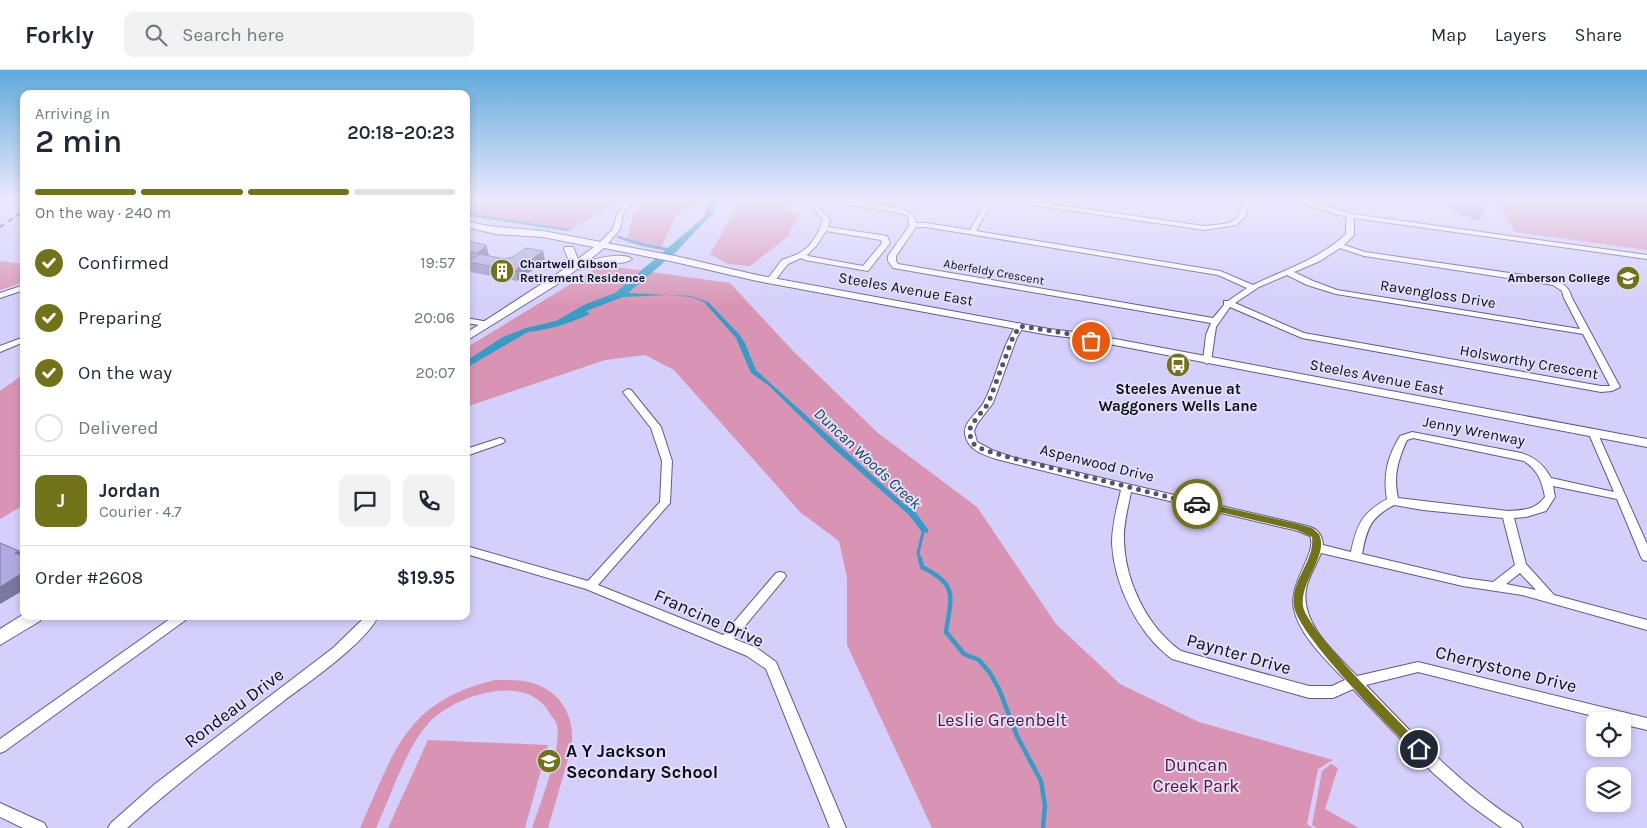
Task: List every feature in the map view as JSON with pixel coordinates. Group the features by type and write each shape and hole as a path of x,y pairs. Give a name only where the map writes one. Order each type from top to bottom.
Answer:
{"main road":[{"name":"Steeles Avenue East","path":"509,235 627,259 642,258"},
{"name":"Steeles Avenue East","path":"551,235 602,245 642,258 672,263 718,276 757,278 1049,332 1083,336 1101,341 1647,444"},
{"path":"470,335 569,272 602,245"},
{"path":"569,248 574,256 569,272"},
{"path":"569,272 599,261 627,259"},
{"path":"0,638 28,620"}],"street":[{"path":"602,245 613,235"},
{"path":"770,281 788,260 803,254 820,235"},
{"path":"803,254 805,258 864,269 886,243 884,238 867,235"},
{"name":"Aberfeldy Crescent","path":"906,235 892,256 892,261 896,266 1215,321"},
{"path":"992,235 1220,273 1254,288"},
{"path":"1207,361 1210,336 1215,321 1228,303 1254,288 1289,273 1340,246 1350,235"},
{"path":"1491,235 1647,257"},
{"name":"Holsworthy Crescent","path":"1228,303 1302,335 1601,389 1612,389 1615,387 1568,298 1566,290 1556,284 1364,254 1340,246"},
{"name":"Ravengloss Drive","path":"1289,273 1336,292 1586,332"},
{"path":"0,296 20,288"},
{"path":"470,321 486,324"},
{"name":"Aspenwood Drive","path":"1020,326 1013,337 988,404 972,424 969,431 972,443 984,450 1126,488 1303,529 1316,536 1318,548"},
{"path":"0,349 20,341"},
{"path":"590,586 664,503 667,461 656,427 628,392"},
{"path":"1594,434 1647,558"},
{"name":"Jenny Wrenway","path":"1393,501 1388,482 1390,466 1403,438 1412,435 1530,459 1540,466 1547,481"},
{"path":"470,452 500,441"},
{"path":"1356,557 1362,526 1376,510 1393,501 1508,515 1542,508 1550,497 1547,481 1622,497"},
{"name":"Paynter Drive","path":"1126,488 1118,540 1120,560 1133,599 1158,641 1166,650 1177,655 1309,692 1333,692 1355,682"},
{"path":"1508,515 1521,566 1549,597"},
{"path":"1514,828 1476,802 1443,775 1355,682 1311,631 1298,607 1301,582 1318,548 1463,582 1496,586 1549,597 1576,607 1647,625"},
{"name":"Francine Drive","path":"470,551 590,586 752,652 771,666 838,828"},
{"path":"1496,586 1521,566"},
{"path":"725,641 780,576"},
{"path":"0,747 177,620"},
{"name":"Rondeau Drive","path":"116,828 160,789 338,652 370,620"},
{"name":"Cherrystone Drive","path":"1355,682 1418,667 1647,724"},
{"path":"0,810 38,828"}],"green space":[{"path":"628,235 667,235 660,250 626,242"},
{"path":"721,235 788,235 750,266 728,264 710,254"},
{"path":"1540,235 1647,235 1647,250"},
{"path":"0,261 20,264 20,283 0,290"},
{"name":"Leslie Greenbelt","path":"602,265 730,283 793,351 878,433 977,507 1056,624 1120,684 1199,722 1333,760 1318,769 1307,824 1313,828 932,828 847,645 847,578 839,541 801,513 674,370 645,355 605,360 470,406 470,346"},
{"path":"20,377 20,507 0,519 0,391"},
{"path":"495,680 523,681 546,689 555,696 568,714 571,725 571,749 548,828 532,828 553,762 558,735 557,725 538,700 523,693 506,691 488,692 470,698 452,705 437,715 426,726 411,749 376,828 360,828 383,775 406,733 422,716 440,702 465,690"},
{"path":"428,740 548,745 525,828 388,828"},
{"path":"1331,764 1338,768 1325,809 1359,828 1317,828 1312,825 1322,771"}],"water":[{"path":"682,235 692,235 676,252 628,293 691,296 708,302 739,334 745,343 756,370 904,504 913,509 928,529 928,533 921,531 909,515 832,447 768,385 751,373 736,338 704,302 692,297 667,295 623,297 586,311 590,314 575,320 552,328 528,332 470,366 470,358 503,337 526,328 556,321 584,305 615,293"}],"building":[{"path":"470,242 487,246 477,253 470,252"},
{"path":"526,248 543,251 528,262 521,264 516,271 470,262 480,254 505,259 513,257"},
{"path":"0,543 19,551 15,553 20,555 20,574 0,587"}],"waterway":[{"path":"618,237 644,245 671,250"},
{"name":"Duncan Woods Creek","path":"920,560 918,553 924,528"},
{"name":"Duncan Woods Creek","path":"920,558 922,567 942,580 950,593 950,610 946,632 964,654 979,660 990,673 999,689 1017,736 1041,781 1045,805 1043,828"}],"way so far":[{"path":"1091,341 1101,341 1062,332 1049,332 1020,326 1013,337 988,404 972,424 969,431 969,438 972,443 977,448 1008,457 1126,488 1197,504"}],"place":[{"name":"Chartwell Gibson Retirement Residence","path":"502,271"},
{"name":"Amberson College","path":"1628,278"},
{"name":"Steeles Avenue at Waggoners Wells Lane","path":"1178,365"},
{"name":"A Y Jackson Secondary School","path":"549,761"}],"route":[{"path":"1197,504 1298,527 1312,532 1316,536 1318,548 1301,582 1298,607 1316,638 1419,749"}],"park label":[{"name":"Duncan Creek Park","path":"1196,775"}]}
